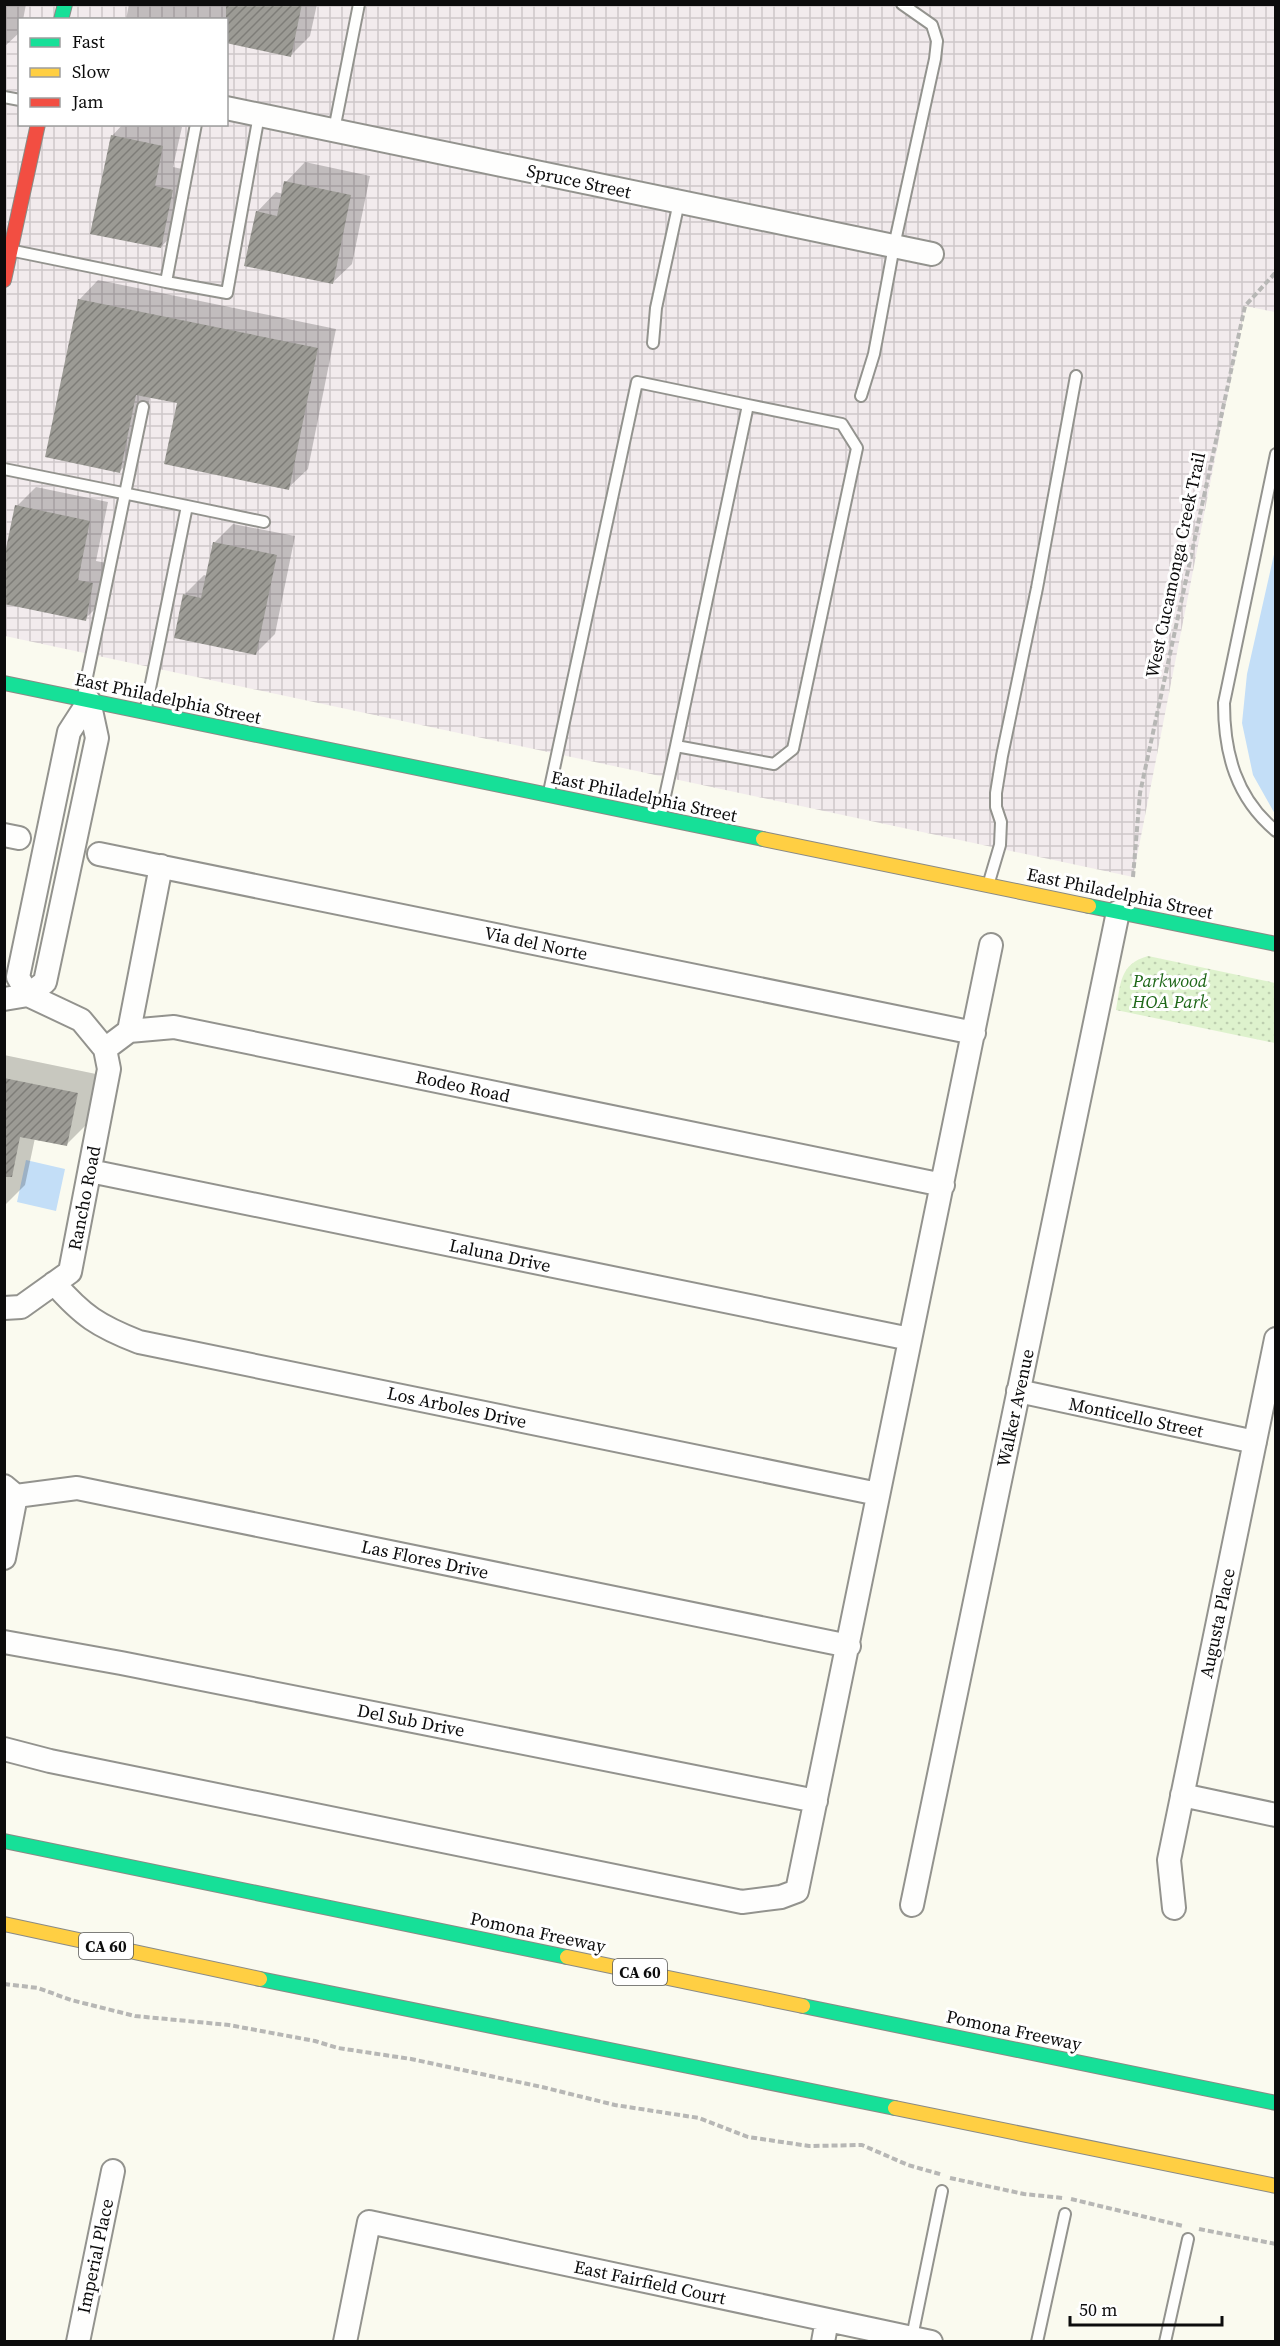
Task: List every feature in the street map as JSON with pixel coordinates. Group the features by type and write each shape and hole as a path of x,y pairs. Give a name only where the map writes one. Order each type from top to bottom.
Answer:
{"main road":[{"path":"4,280 38,126"},
{"name":"East Philadelphia Street","path":"4,683 1275,944"},
{"name":"Pomona Freeway","path":"4,1841 1275,2103"},
{"name":"CA 60","path":"4,1924 208,1968 1275,2186"},
{"path":"4,1938 208,1968"}],"street":[{"name":"Spruce Street","path":"228,108 932,254"},
{"path":"28,995 18,977 69,732 86,700"},
{"name":"Via del Norte","path":"99,854 974,1033"},
{"path":"4,999 28,995 81,1020 105,1049 129,1031 161,866"},
{"name":"Walker Avenue","path":"912,1905 1118,912"},
{"path":"4,1749 50,1761 742,1902 781,1897 797,1891 991,945"},
{"name":"Rodeo Road","path":"129,1031 174,1027 943,1185"},
{"name":"Rancho Road","path":"4,1308 21,1307 70,1272 109,1069 105,1049"},
{"name":"Laluna Drive","path":"90,1171 910,1339"},
{"name":"Los Arboles Drive","path":"54,1283 76,1308 106,1329 138,1342 878,1494"},
{"name":"Augusta Place","path":"1174,1908 1168,1860 1275,1339"},
{"name":"Monticello Street","path":"1018,1391 1254,1442"},
{"name":"Las Flores Drive","path":"10,1491 77,1488 849,1646"},
{"path":"4,1558 10,1491"},
{"name":"Del Sub Drive","path":"4,1642 132,1665 816,1801"},
{"path":"1182,1795 1275,1815"},
{"name":"Imperial Place","path":"78,2342 113,2171"},
{"name":"East Fairfield Court","path":"345,2342 369,2222 825,2331 922,2339"}],"lane":[{"path":"334,130 360,4"},
{"path":"861,396 874,354 894,246 928,93 936,41 932,25 902,4"},
{"path":"11,250 227,293 259,115"},
{"path":"166,282 196,126"},
{"path":"653,343 656,308 679,202"},
{"path":"988,885 999,845 1001,822 996,807 996,793 1002,756 1037,588 1076,376"},
{"path":"548,795 637,382 842,424 857,448 794,749 774,764 676,746"},
{"path":"661,818 748,405"},
{"path":"86,700 124,493 143,407"},
{"path":"1275,454 1224,703 1224,734 1231,762 1243,792 1264,821 1275,831"},
{"path":"4,469 264,522"},
{"path":"146,712 187,506"},
{"path":"922,2339 942,2190"},
{"path":"1037,2342 1065,2214"},
{"path":"1165,2342 1188,2239"}],"path":[{"name":"West Cucamonga Creek Trail","path":"1133,877 1140,793 1245,306 1275,272"},
{"path":"4,1984 38,1988 71,2000 135,2016 229,2025 315,2041 338,2048 411,2059 615,2105 699,2118 748,2138 809,2146 862,2145"}],"shaded area":[{"path":"5,5 1275,5 1275,312 1245,306 1133,877 5,636"}],"green space":[{"name":"Parkwood HOA Park","path":"1148,956 1275,983 1275,1043 1116,1010 1126,970 1131,964"}],"water":[{"path":"1275,550 1276,814 1253,775 1242,723 1247,674"},
{"path":"26,1160 65,1169 56,1211 17,1202"}],"building":[{"path":"226,4 302,4 291,57 228,43 228,18 226,18"},
{"path":"111,135 163,146 155,186 173,190 161,248 90,234"},
{"path":"284,181 351,195 333,284 244,266 256,211 277,216"},
{"path":"78,299 318,348 289,490 164,464 177,403 136,395 120,473 45,457"},
{"path":"15,505 90,521 78,580 93,583 86,621 4,604 4,558"},
{"path":"213,542 277,555 256,655 174,638 183,594 201,598"},
{"path":"4,1078 78,1093 67,1146 20,1137 12,1177 4,1177"}],"traffic: fast":[{"path":"62,18 65,4"},
{"path":"4,683 763,839"},
{"path":"1089,906 1276,944"},
{"path":"4,1841 567,1957"},
{"path":"260,1979 895,2108"},
{"path":"803,2006 1276,2103"}],"traffic: slow":[{"path":"763,839 1089,906"},
{"path":"4,1924 260,1979"},
{"path":"567,1957 803,2006"},
{"path":"895,2108 1276,2186"}],"traffic: jam":[{"path":"4,280 38,126"}]}
